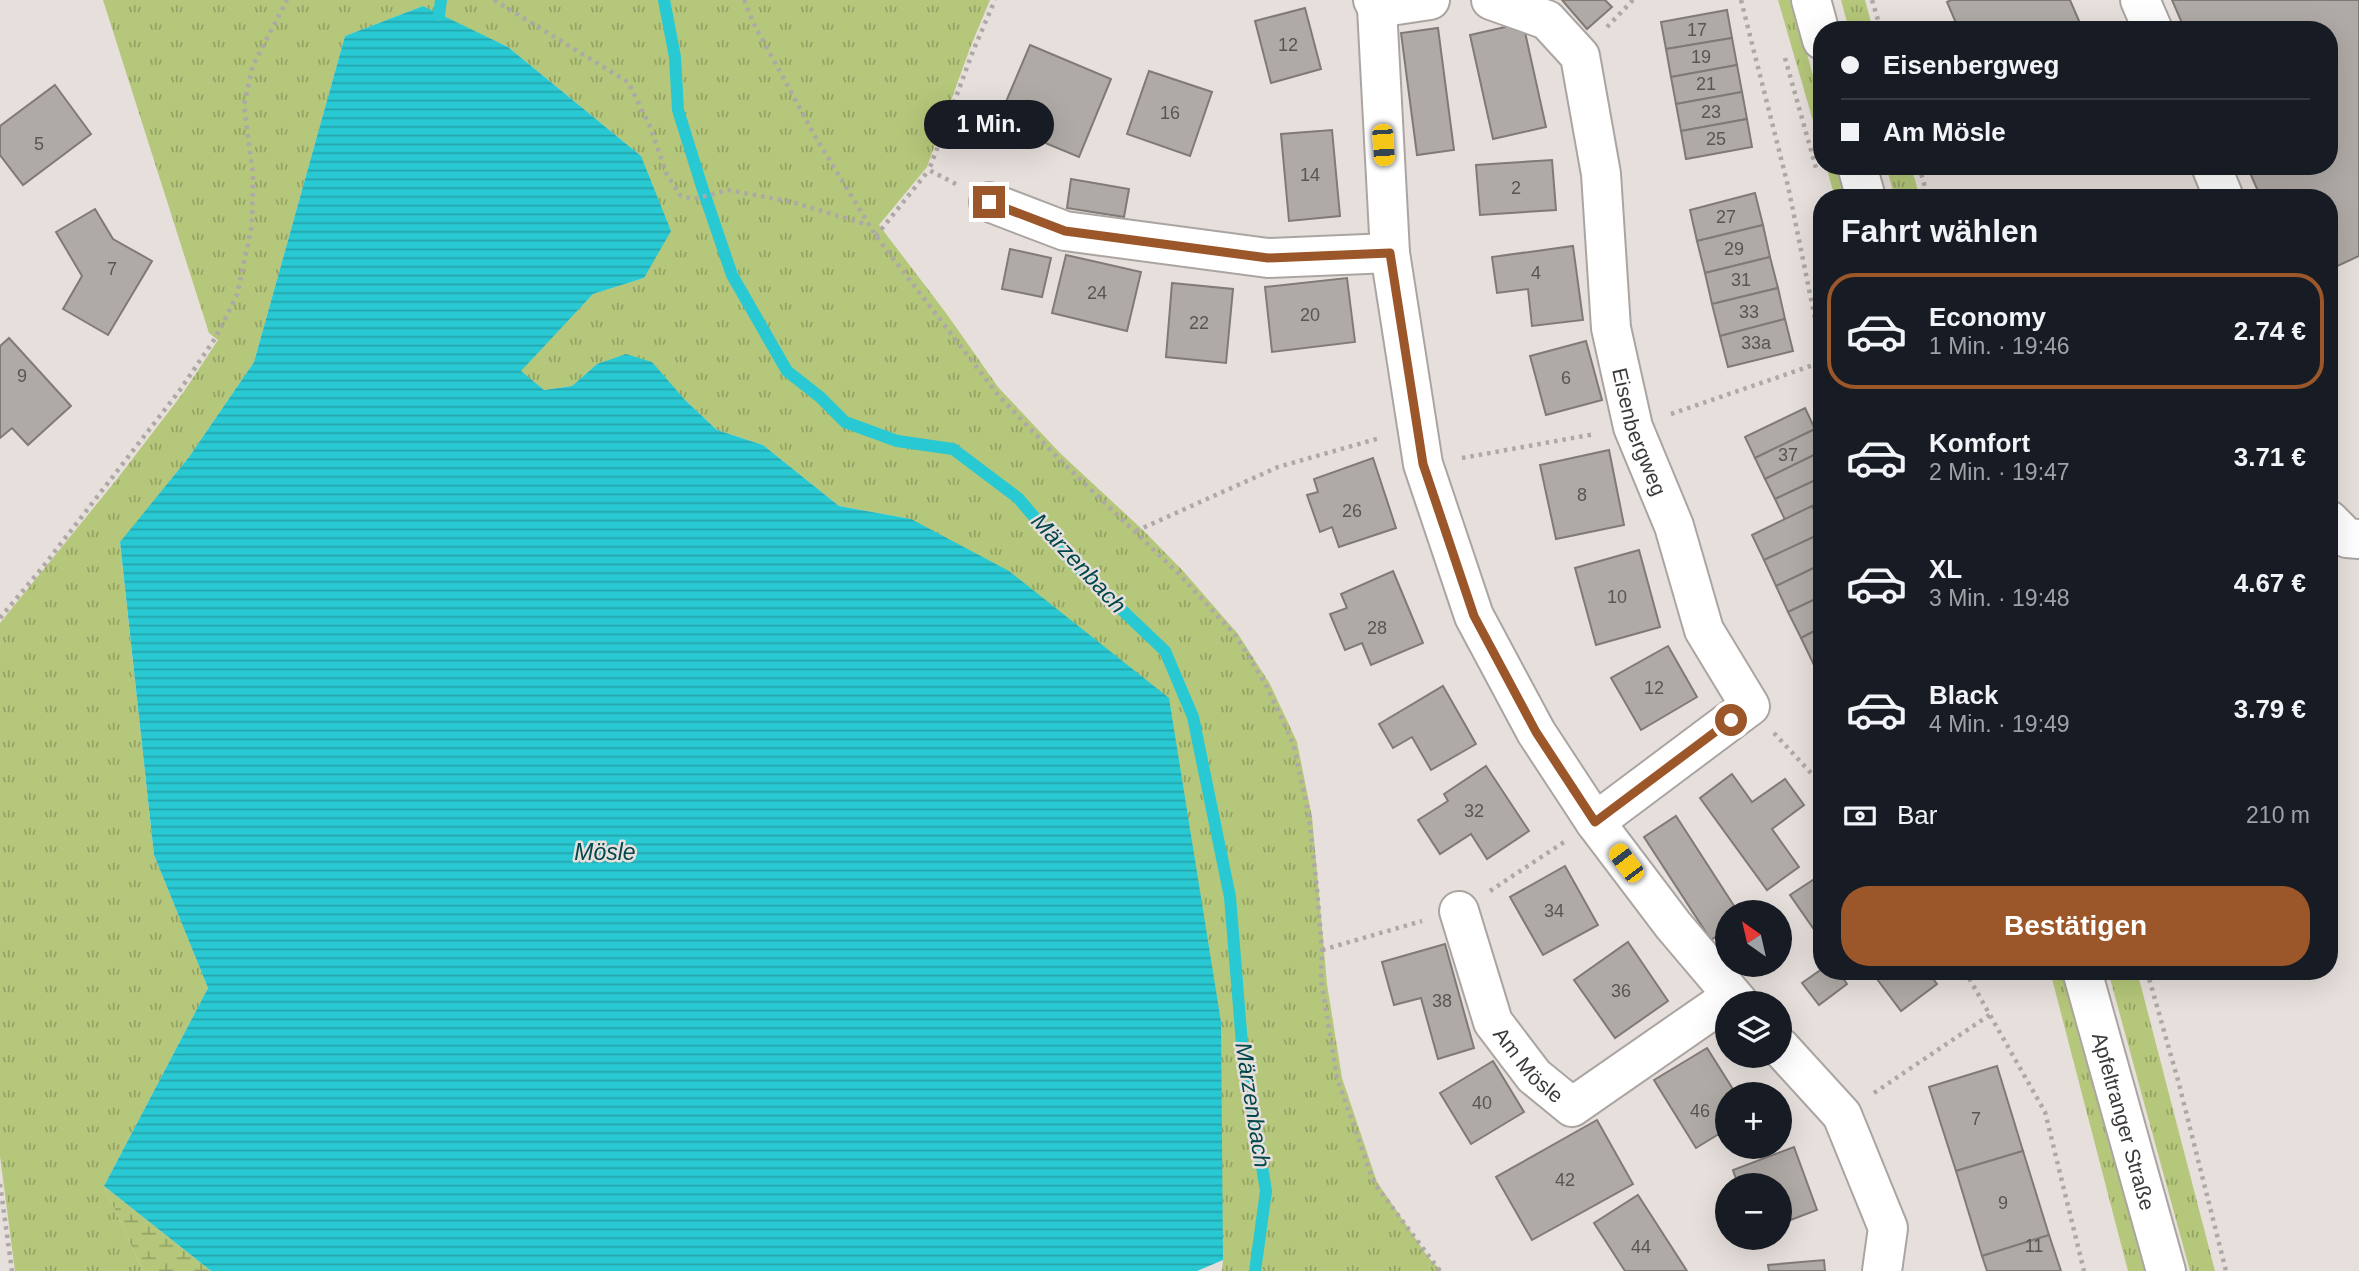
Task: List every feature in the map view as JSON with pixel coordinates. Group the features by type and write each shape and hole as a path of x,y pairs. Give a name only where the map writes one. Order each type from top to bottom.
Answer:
{"street":[{"path":"1375,4 1430,0"},
{"name":"Eisenbergweg","path":"1491,0 1547,20 1580,56 1601,174 1611,328 1633,427 1674,526 1704,630 1750,706"},
{"path":"1811,0 1817,21"},
{"path":"2140,0 2149,21"},
{"name":"Am Mösle","path":"1375,4 1390,253 1417,427 1423,464 1474,616 1536,732 1595,822 1672,925 1729,991"},
{"path":"989,202 1065,231 1268,258 1390,253"},
{"path":"2338,529 2347,538 2359,539"},
{"path":"1595,822 1750,706"},
{"name":"Am Mösle","path":"1459,911 1493,1022 1534,1076 1572,1107 1715,1013"},
{"name":"Apfeltranger Straße","path":"2085,980 2166,1271"},
{"path":"1792,1060 1842,1115 1888,1228 1882,1271"}],"path":[{"path":"0,618 180,390 216,337 237,295 252,225 253,175 244,105 253,65 287,0"},
{"path":"494,0 628,82 649,124 667,175 681,196 694,199 728,190 792,202 869,225"},
{"path":"744,0 754,24 816,138 876,236 998,395 1058,458 1136,531 1236,636 1266,685 1293,743 1309,816 1322,950 1321,979 1337,1077 1374,1183 1440,1271"},
{"path":"876,236 929,170 995,0"},
{"path":"1741,0 1788,186 1813,309"},
{"path":"1872,0 1878,21"},
{"path":"1784,52 1813,157"},
{"path":"929,170 989,202"},
{"path":"1136,531 1278,467 1417,427"},
{"path":"1750,706 1813,775"},
{"path":"1970,980 2045,1112 2084,1271"},
{"path":"2150,980 2226,1271"},
{"path":"1842,1115 1991,1014"},
{"path":"0,1184 12,1271"}],"green space":[{"path":"103,0 440,0 437,14 423,6 345,36 254,362 189,457 120,543 154,855 208,988 104,1186 143,1271 15,1271 0,1156 0,623 117,479 183,393 218,340 209,333"},
{"path":"444,0 990,0 927,167 879,225 998,387 1061,454 1184,572 1238,634 1270,684 1297,742 1312,817 1327,984 1342,1078 1377,1182 1428,1257 1441,1271 1222,1271 1223,1260 911,519 839,506 763,445 717,430 685,400 597,364 572,386 544,390 520,371 593,294 644,278 641,156 508,47 440,15"},
{"path":"1778,0 1792,0 1813,76 1813,121"},
{"path":"1841,0 1865,0 1871,21 1847,21"},
{"path":"1829,175 1841,175 1844,189 1832,189"},
{"path":"1889,175 1914,175 1917,189 1892,189"},
{"path":"2052,980 2066,980 2147,1271 2128,1271"},
{"path":"2110,980 2139,980 2215,1271 2190,1271"},
{"path":"104,1186 211,1271 143,1271"}],"water":[{"name":"Mösle","path":"423,6 508,47 641,156 671,231 644,278 593,294 521,371 544,390 572,386 597,364 626,354 652,362 685,400 717,430 763,445 839,506 911,519 1009,571 1169,698 1221,1022 1223,1260 1197,1271 211,1271 104,1186 208,988 154,855 120,542 189,457 254,362 345,36"}],"building":[{"path":"1562,0 1605,0 1612,7 1587,29"},
{"path":"2070,0 2079,21 1955,21 1947,2"},
{"path":"2172,0 2359,0 2359,256 2338,266 2338,189 2257,189 2251,175 2338,175 2338,21 2181,21"},
{"path":"1305,8 1321,69 1271,83 1255,21"},
{"path":"1727,10 1732,38 1666,49 1661,22"},
{"path":"1523,23 1546,127 1493,139 1470,35"},
{"path":"1438,28 1454,150 1417,155 1401,33"},
{"path":"1732,38 1737,65 1671,77 1666,49"},
{"path":"1030,45 1111,79 1079,157 997,123"},
{"path":"1737,65 1742,92 1676,104 1671,77"},
{"path":"1149,71 1212,92 1190,156 1127,134"},
{"path":"55,85 91,134 23,185 0,155 0,126"},
{"path":"1742,92 1747,119 1681,131 1676,104"},
{"path":"1747,119 1752,147 1686,159 1681,131"},
{"path":"1332,130 1340,216 1289,221 1281,134"},
{"path":"1552,160 1556,210 1480,215 1476,165"},
{"path":"1071,179 1129,189 1124,217 1067,208"},
{"path":"1755,193 1763,225 1697,241 1690,210"},
{"path":"95,209 113,239 152,261 108,335 63,309 82,276 56,232"},
{"path":"1763,225 1770,257 1705,273 1697,241"},
{"path":"1573,246 1583,320 1532,326 1528,289 1497,293 1492,257"},
{"path":"1010,249 1051,258 1042,297 1002,289"},
{"path":"1066,255 1141,272 1127,331 1052,313"},
{"path":"1770,257 1778,288 1712,304 1705,273"},
{"path":"1347,278 1355,342 1272,352 1265,287"},
{"path":"1172,283 1233,289 1226,363 1166,357"},
{"path":"1778,288 1785,319 1720,336 1712,304"},
{"path":"1785,319 1793,351 1728,367 1720,336"},
{"path":"9,338 71,406 28,445 12,428 0,438 0,346"},
{"path":"1586,341 1602,400 1546,415 1530,356"},
{"path":"1805,408 1813,425 1813,430 1755,458 1745,437"},
{"path":"1813,430 1813,455 1765,479 1755,458"},
{"path":"1609,450 1624,525 1556,539 1540,465"},
{"path":"1813,455 1813,481 1775,499 1765,479"},
{"path":"1373,458 1396,528 1339,547 1332,527 1320,532 1307,495 1318,492 1314,479"},
{"path":"1813,481 1813,506 1785,520 1775,499"},
{"path":"1812,506 1813,508 1813,537 1764,560 1752,535"},
{"path":"1813,537 1813,568 1776,586 1764,560"},
{"path":"1639,550 1660,627 1596,645 1575,568"},
{"path":"1813,568 1813,600 1788,612 1776,586"},
{"path":"1393,571 1423,643 1371,665 1362,643 1345,650 1330,614 1347,608 1341,594"},
{"path":"1813,600 1813,632 1801,638 1788,612"},
{"path":"1813,632 1813,663 1801,638"},
{"path":"1668,646 1697,697 1641,730 1611,678"},
{"path":"1443,686 1476,744 1431,770 1412,737 1393,748 1379,724"},
{"path":"1486,766 1529,831 1487,859 1471,834 1440,854 1418,820 1448,801 1444,794"},
{"path":"1732,774 1752,802 1785,779 1804,805 1772,829 1799,867 1767,890 1700,798"},
{"path":"1676,816 1730,900 1715,900 1715,937 1711,940 1644,837"},
{"path":"1565,866 1598,925 1543,955 1510,897"},
{"path":"1813,880 1813,928 1790,895"},
{"path":"1628,942 1668,1001 1615,1038 1574,980"},
{"path":"1445,944 1474,1048 1438,1059 1421,998 1394,1005 1382,962"},
{"path":"1813,975 1813,980 1844,980 1847,984 1819,1005 1802,983"},
{"path":"1878,980 1934,980 1937,984 1901,1011"},
{"path":"1707,1048 1715,1061 1715,1068 1720,1068 1728,1082 1715,1082 1715,1136 1696,1148 1654,1080"},
{"path":"1493,1061 1524,1112 1471,1144 1440,1093"},
{"path":"1997,1066 2023,1151 1956,1171 1929,1087"},
{"path":"1597,1120 1633,1184 1532,1240 1496,1177"},
{"path":"1794,1147 1817,1210 1792,1219 1792,1173 1734,1173 1733,1170 1762,1159 1792,1159"},
{"path":"2023,1151 2049,1235 1982,1256 1956,1171"},
{"path":"1638,1195 1687,1271 1625,1271 1594,1223"},
{"path":"2049,1235 2061,1271 1987,1271 1982,1256"},
{"path":"1824,1260 1825,1271 1769,1271 1768,1265"}],"waterway":[{"path":"439,15 441,0"},
{"name":"Märzenbach","path":"664,0 675,57 678,110 702,187 732,275 787,371 820,397 845,422 897,441 953,449 1018,498 1078,568 1165,651 1193,717 1230,897 1242,1044 1266,1191 1255,1271"}],"route":[{"path":"989,202 1065,231 1268,258 1390,253 1423,464 1474,616 1536,732 1595,822 1731,720"}]}
